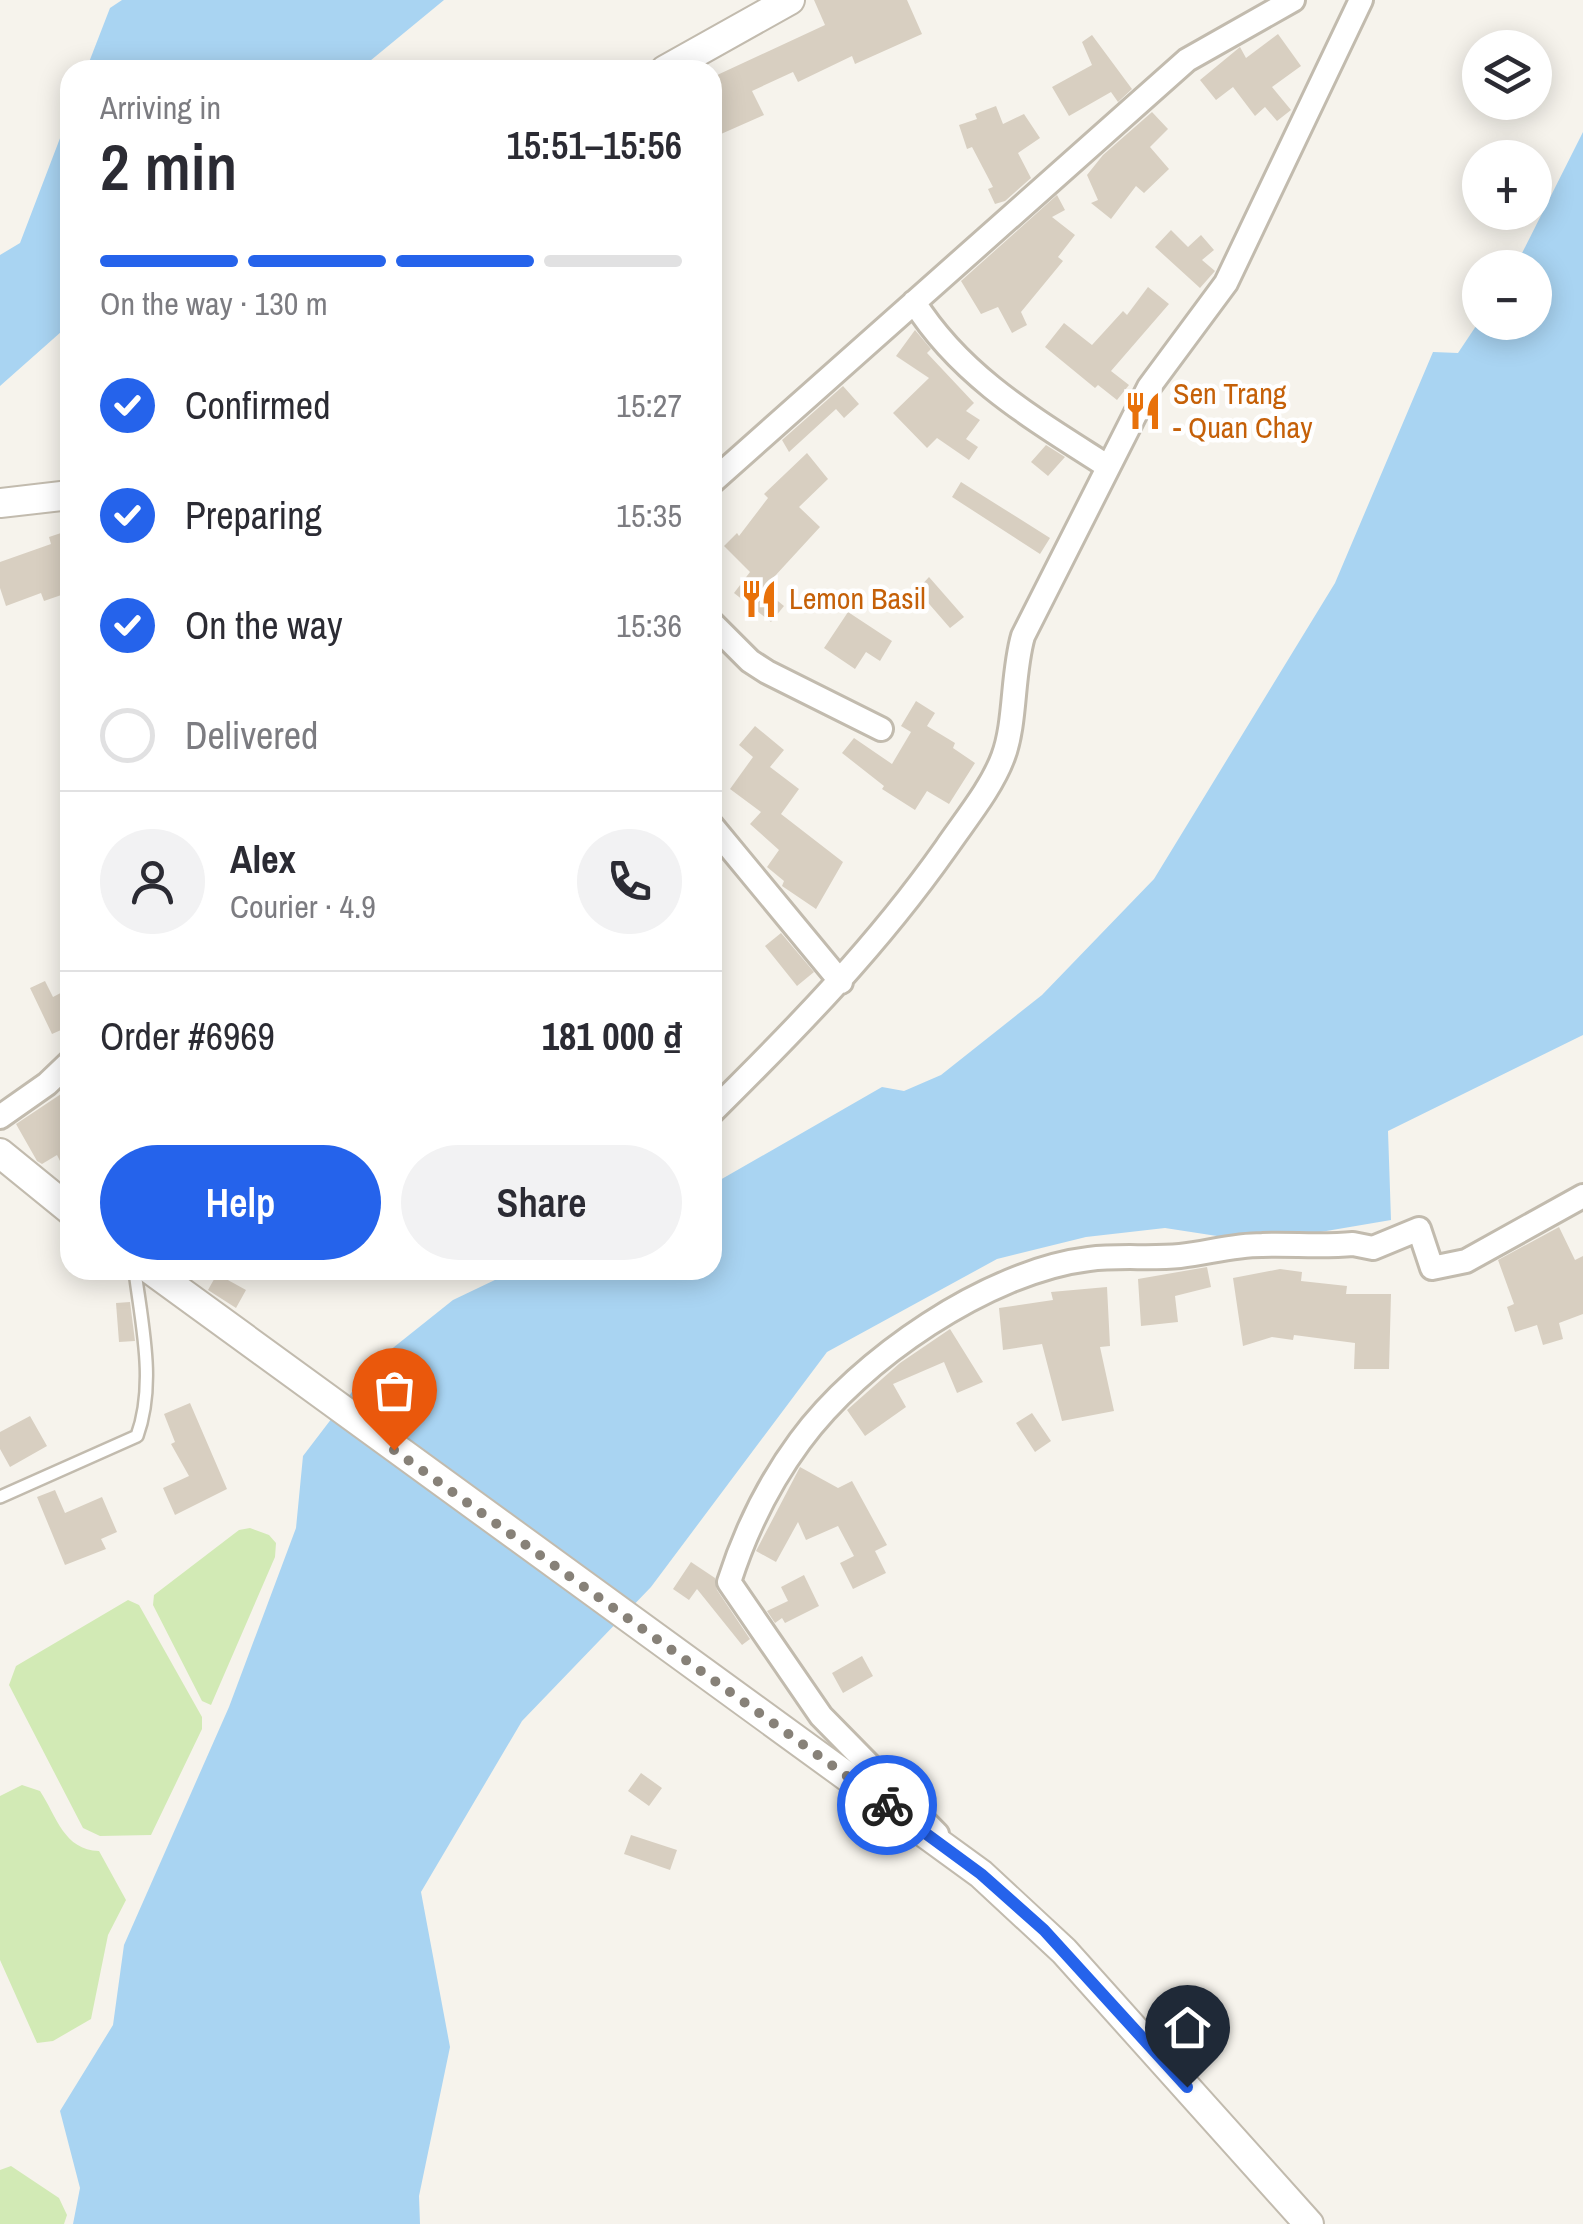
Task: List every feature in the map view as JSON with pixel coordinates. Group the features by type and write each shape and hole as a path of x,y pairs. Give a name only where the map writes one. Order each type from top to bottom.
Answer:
{"street":[{"path":"683,60 790,0"},
{"path":"722,473 1187,60 1293,0"},
{"path":"722,1102 841,982 898,917 1004,756 1014,668 1023,636 1149,387 1226,283 1361,0"},
{"path":"914,302 948,346 994,393 1106,466"},
{"path":"0,503 60,496"},
{"path":"722,633 767,672 881,730"},
{"path":"722,838 841,982"},
{"path":"0,1116 60,1071"},
{"path":"0,1153 60,1202"},
{"path":"956,1855 916,1808 821,1716 729,1582 739,1551 774,1478 802,1437 839,1398 888,1354 939,1319 1038,1269 1088,1258 1181,1256 1217,1247 1352,1244 1373,1248 1418,1229 1432,1268 1466,1261 1583,1196"},
{"path":"164,1280 956,1855 1064,1950 1309,2224"}],"lane":[{"path":"0,1497 136,1436 145,1414 146,1380 136,1280"}],"green space":[{"path":"250,1528 269,1535 276,1543 275,1557 211,1705 202,1701 153,1605 154,1595 239,1530"},
{"path":"128,1600 139,1605 202,1717 202,1729 151,1835 100,1836 83,1828 9,1685 16,1666"},
{"path":"22,1785 40,1791 77,1845 99,1851 126,1900 108,1935 91,2019 53,2041 37,2043 0,1960 0,1796"},
{"path":"11,2166 59,2198 67,2215 64,2224 0,2224 0,2170"}],"water":[{"path":"122,0 444,0 371,60 90,60 110,8"},
{"path":"1583,132 1583,1035 1388,1131 1391,1220 1297,1236 1243,1240 1165,1228 1086,1237 997,1259 827,1352 651,1587 522,1721 421,1892 450,2047 419,2196 420,2224 73,2224 80,2188 60,2111 113,2025 124,1945 229,1707 296,1528 303,1456 374,1363 453,1300 495,1280 722,1280 722,1179 882,1087 904,1091 941,1075 1042,995 1154,879 1335,583 1433,352 1458,353 1467,340 1552,340 1552,250 1524,250 1534,230 1552,230 1552,194"},
{"path":"60,138 60,333 0,386 0,255 20,243"}],"building":[{"path":"814,0 907,0 922,34 855,64 852,56 798,82 793,72 752,91 764,115 722,134 722,73 825,25"},
{"path":"1278,34 1301,66 1272,87 1291,110 1277,121 1265,107 1255,116 1233,87 1216,100 1200,80 1240,47 1246,58"},
{"path":"1092,35 1132,89 1118,102 1111,92 1069,116 1052,87 1092,65 1082,42"},
{"path":"996,106 1003,124 1024,114 1040,138 1018,153 1031,178 1005,201 995,204 988,189 993,187 972,147 967,149 959,125"},
{"path":"1152,112 1168,129 1150,147 1169,169 1144,193 1136,186 1111,219 1091,203 1098,200 1087,175 1103,155"},
{"path":"1057,195 1065,210 1052,217 1075,235 1058,257 1063,261 1021,312 1027,325 1012,333 998,307 981,314 961,281"},
{"path":"1171,230 1188,247 1201,235 1214,250 1202,260 1215,271 1200,288 1155,247"},
{"path":"1148,287 1169,304 1111,371 1129,385 1117,400 1098,385 1095,388 1045,347 1064,323 1092,345 1123,311 1127,315"},
{"path":"915,330 931,349 927,353 974,403 966,411 980,420 966,439 978,447 969,460 937,438 927,448 893,413 929,378 896,356"},
{"path":"843,386 859,404 844,418 836,409 789,452 782,440"},
{"path":"1046,445 1065,457 1048,476 1031,462"},
{"path":"807,453 828,479 799,507 820,527 763,589 784,606 771,622 734,593 750,572 724,546 737,533 739,536 768,498 764,494"},
{"path":"961,482 1050,538 1040,554 952,497"},
{"path":"60,533 60,595 44,601 41,593 6,606 0,588 0,562 51,544 49,537"},
{"path":"929,577 964,617 950,628 917,590"},
{"path":"848,612 892,641 880,661 866,652 855,669 824,648"},
{"path":"916,701 935,713 927,726 955,743 953,748 975,763 949,804 927,791 915,810 882,789 884,786 842,753 854,738 892,764 911,732 901,726"},
{"path":"755,726 784,750 770,767 799,789 781,814 843,862 816,909 782,886 784,881 767,867 779,850 750,824 761,812 730,789 753,757 739,745"},
{"path":"781,933 814,972 797,986 765,946"},
{"path":"45,981 53,997 60,993 60,1030 52,1034 30,988"},
{"path":"60,1095 60,1161 57,1155 42,1164 37,1161 16,1124"},
{"path":"1559,1227 1575,1260 1583,1256 1583,1314 1559,1323 1563,1339 1543,1345 1537,1325 1515,1332 1507,1307 1514,1304 1498,1260"},
{"path":"1207,1267 1211,1287 1175,1296 1178,1322 1141,1326 1138,1279"},
{"path":"1280,1269 1302,1272 1301,1281 1347,1286 1346,1294 1391,1294 1389,1369 1354,1369 1355,1343 1294,1335 1293,1340 1272,1337 1243,1346 1233,1278"},
{"path":"214,1280 228,1280 246,1290 236,1308 208,1290"},
{"path":"1107,1287 1110,1346 1100,1347 1114,1411 1062,1421 1042,1344 1003,1350 999,1308 1053,1300 1051,1292"},
{"path":"130,1302 135,1341 119,1342 116,1303"},
{"path":"950,1329 983,1382 957,1393 944,1362 893,1384 906,1407 865,1436 847,1410 900,1363"},
{"path":"190,1403 227,1489 175,1515 163,1488 189,1476 171,1444 175,1442 164,1414"},
{"path":"1032,1413 1051,1441 1035,1452 1016,1423"},
{"path":"30,1416 47,1446 10,1467 0,1449 0,1432"},
{"path":"800,1467 838,1488 852,1481 887,1545 875,1551 886,1573 853,1589 840,1563 854,1556 838,1526 806,1540 798,1522 776,1562 756,1551"},
{"path":"55,1490 65,1513 102,1497 117,1532 101,1539 106,1549 65,1565 37,1497"},
{"path":"691,1562 715,1578 717,1590 750,1639 742,1645 697,1589 689,1600 673,1589"},
{"path":"804,1575 819,1606 785,1623 782,1618 775,1623 767,1611 788,1601 781,1587"},
{"path":"862,1656 873,1676 843,1693 832,1673"},
{"path":"641,1773 662,1788 649,1806 628,1791"},
{"path":"631,1835 677,1850 670,1870 624,1854"}],"way so far":[{"path":"394,1450 887,1805"}],"place":[{"name":"Sen Trang - Quan Chay","path":"1143,411"},
{"name":"Lemon Basil","path":"759,599"}],"route":[{"path":"887,1805 981,1874 1044,1930 1187,2087"}]}
